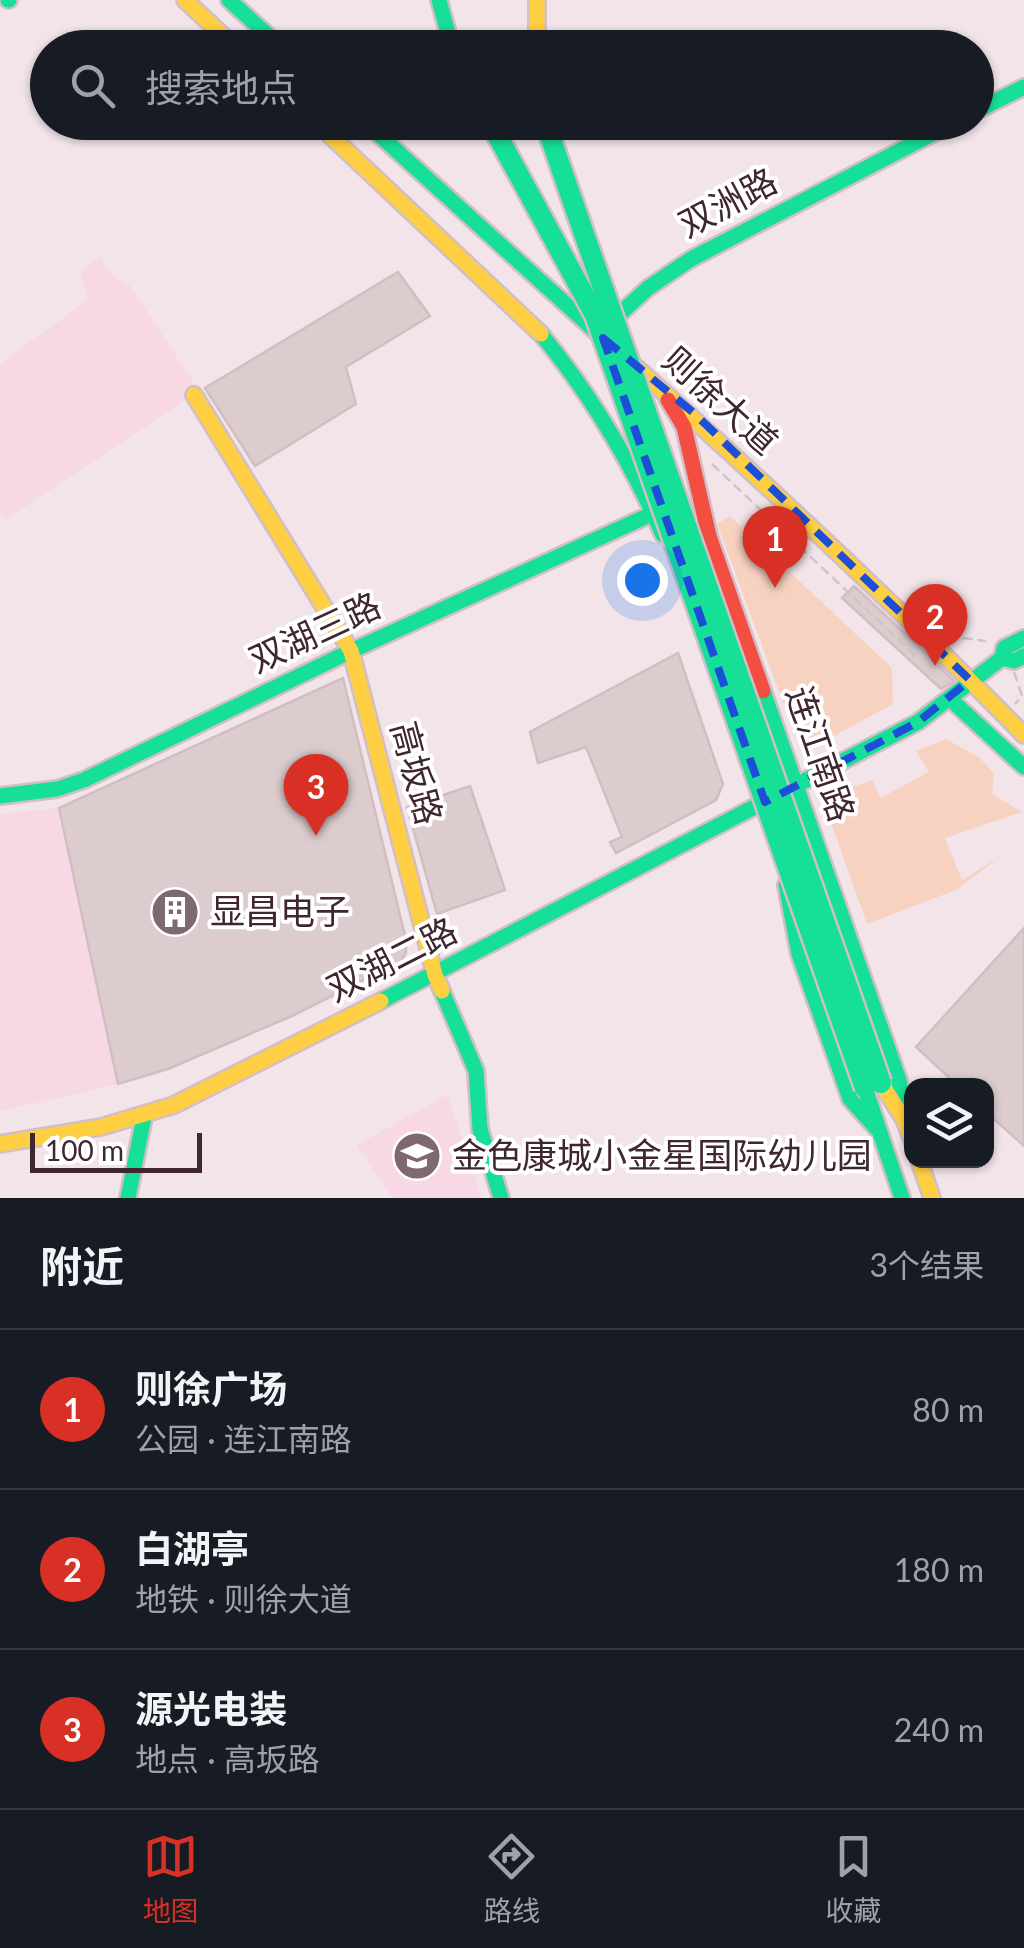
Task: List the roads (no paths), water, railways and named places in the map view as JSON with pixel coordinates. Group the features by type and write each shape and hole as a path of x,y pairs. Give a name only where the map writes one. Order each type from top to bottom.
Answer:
{"main road":[{"path":"0,8 9,0"},
{"path":"185,0 217,30"},
{"path":"229,0 262,30"},
{"path":"439,0 447,30"},
{"path":"537,0 537,30"},
{"path":"994,102 1024,87"},
{"path":"335,140 543,336 605,419 654,514 790,897 799,954 850,1099 877,1129"},
{"name":"则徐大道","path":"385,140 662,392 694,414 718,442 1024,735"},
{"path":"500,140 595,315 873,1085 904,1119"},
{"path":"552,140 873,1085 877,1129 902,1198"},
{"name":"双洲路","path":"600,334 626,306 665,275 919,140"},
{"name":"连江南路","path":"662,392 684,427 709,536 899,1080 904,1119"},
{"name":"高坂路","path":"194,394 350,652 436,974 476,1071 480,1129 502,1198"},
{"name":"双湖三路","path":"0,796 74,784 350,652 654,514"},
{"name":"双湖二路","path":"0,1144 78,1134 144,1117 198,1095 918,722 970,680 1013,662 1004,648 1024,638"},
{"path":"949,698 1023,763"},
{"path":"128,1198 144,1117"},
{"path":"922,1168 932,1198"}],"place":[{"name":"则徐广场","path":"775,588"},
{"name":"白湖亭","path":"935,666"},
{"name":"源光电装","path":"316,836"},
{"name":"显昌电子","path":"175,912"},
{"name":"金色康城小金星国际幼儿园","path":"417,1156"}]}
